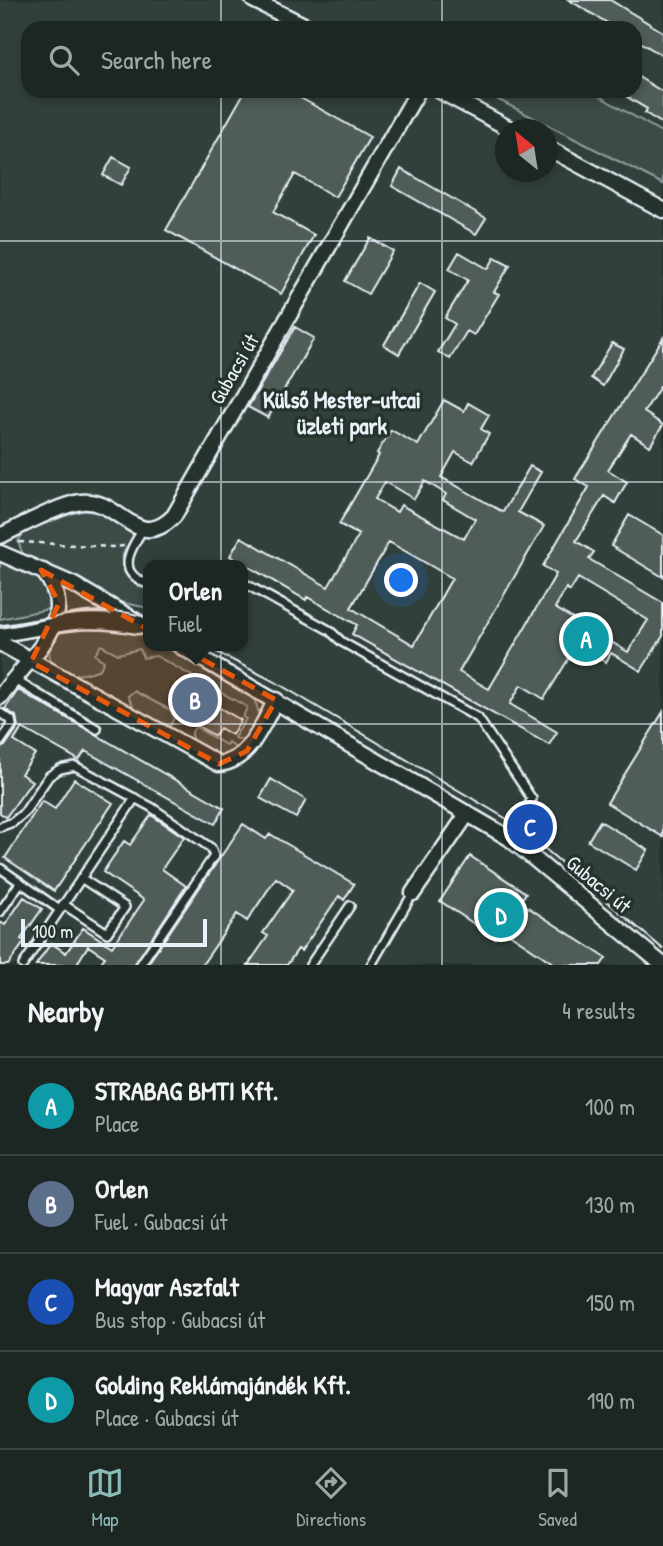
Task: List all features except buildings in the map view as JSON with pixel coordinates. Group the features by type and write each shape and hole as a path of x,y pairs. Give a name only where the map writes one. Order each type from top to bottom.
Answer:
{"street":[{"path":"253,0 296,21"},
{"name":"Gubacsi út","path":"143,529 159,528 174,516 414,98"},
{"path":"453,98 495,121"},
{"path":"558,153 663,210"},
{"path":"18,560 9,536 71,505 92,502 102,505 143,529"},
{"path":"0,553 74,585 143,625"},
{"path":"0,697 13,678 31,662 54,624 58,610 57,595 50,580 41,570"},
{"path":"0,634 79,620 102,620 143,627"},
{"path":"0,643 219,764 229,763 247,751 276,700"},
{"name":"Gubacsi út","path":"189,651 509,838 646,959 663,965"},
{"path":"413,893 468,813"}],"lane":[{"path":"143,529 129,555 129,570 143,582"},
{"path":"248,585 329,630 342,642 478,718 532,799 509,838"},
{"path":"13,678 20,685 97,729"},
{"path":"0,713 11,720 12,725 0,742"},
{"path":"0,827 13,822 24,813 49,776 60,769 75,766 135,798 211,848 215,856 140,965"},
{"path":"23,965 135,798"},
{"path":"0,868 20,883 107,933 125,907 81,878"},
{"path":"0,912 20,883"},
{"path":"371,965 413,893"},
{"path":"310,965 350,906"}],"path":[{"path":"9,536 113,547 134,543"}],"highlighted area":[{"path":"41,570 276,700 247,751 219,764 31,662 59,603"}],"shaded area":[{"path":"0,0 663,0 663,133 602,98 642,98 642,21 21,21 21,98 495,98 536,119 495,119 495,182 558,182 558,130 663,184 663,965 0,965"},
{"path":"495,98 602,98 663,133 663,184 558,130 558,119 536,119"},
{"path":"81,510 101,513 135,535 124,552 122,561 128,577 143,587 143,607 110,600 27,557 18,541 25,531"},
{"path":"0,561 19,567 40,580 49,595 52,605 49,609 0,619"},
{"path":"91,626 125,630 143,635 143,651 172,651 252,697 258,709 258,720 245,741 234,738 246,719 243,717 247,707 156,656 143,658 140,649 118,654 101,645 95,655 104,661 100,669 84,674 63,671 53,662 49,650 58,634 69,628"},
{"path":"134,691 170,710 174,718 170,726 166,727 135,710 128,696"},
{"path":"195,727 237,749 224,755 214,754 192,740"}],"tram line":[{"path":"0,628 92,611 129,613 143,617"},
{"path":"215,651 277,683 517,825 663,949"}],"place":[{"name":"STRABAG BMTI Kft.","path":"586,639"},
{"name":"Orlen","path":"195,700"},
{"name":"Magyar Aszfalt","path":"530,827"},
{"name":"Golding Reklámajándék Kft.","path":"501,915"}],"district":[{"name":"Külső Mester-utcai üzleti park","path":"342,412"}]}
